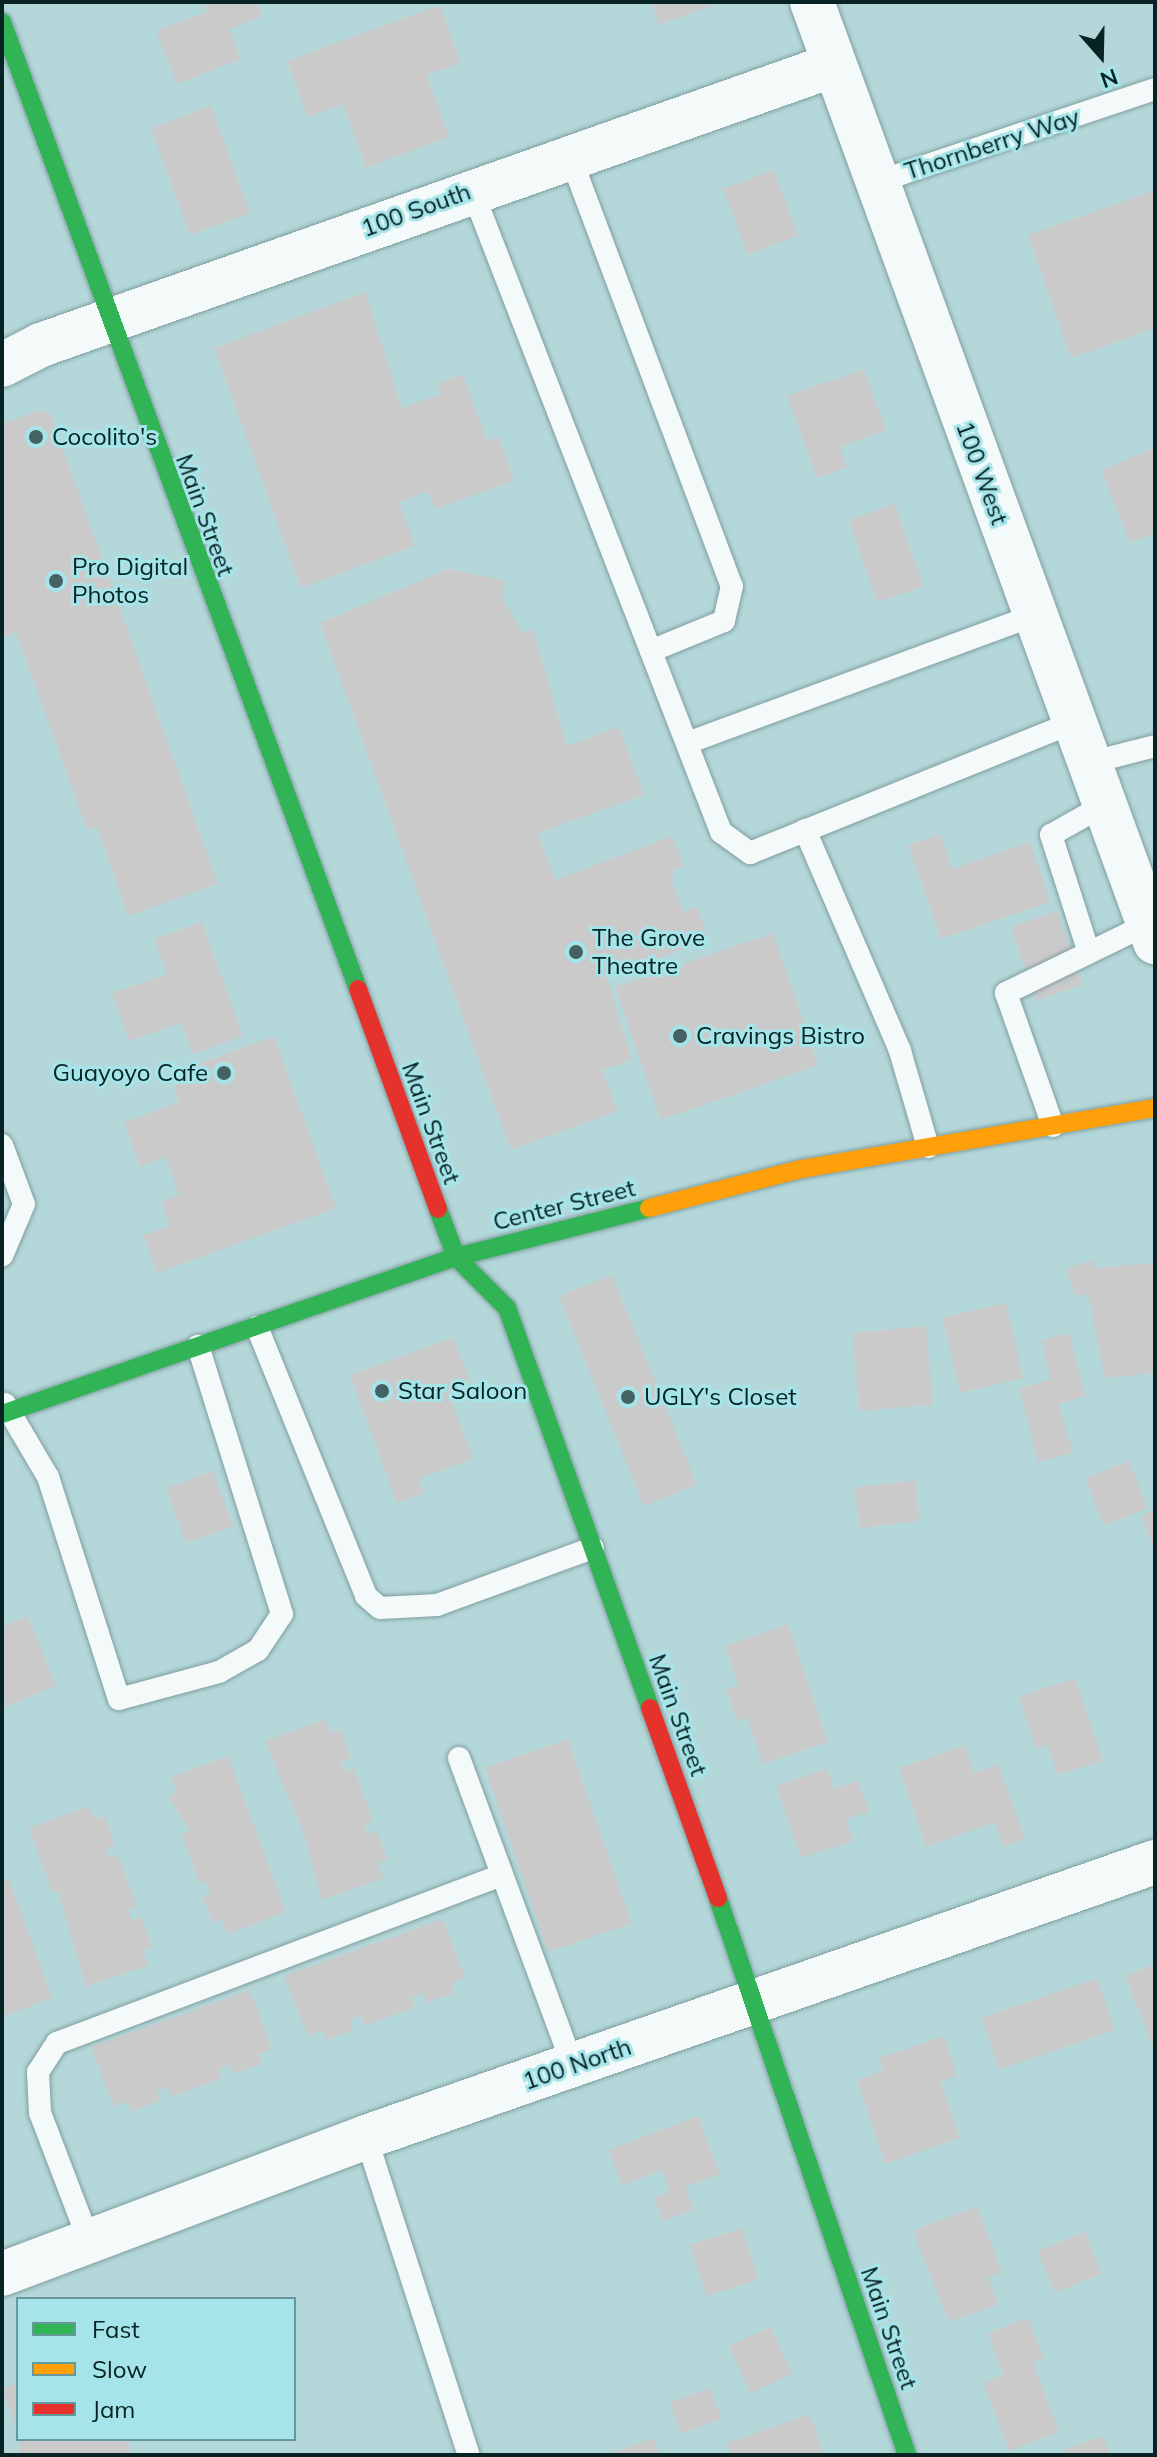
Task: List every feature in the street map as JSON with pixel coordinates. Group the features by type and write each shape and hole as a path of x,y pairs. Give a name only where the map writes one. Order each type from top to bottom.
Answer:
{"street":[{"name":"100 West","path":"812,2 874,183 1104,805 1153,929"},
{"name":"Main Street","path":"2,22 108,322 456,1257 507,1308 756,2004 907,2455"},
{"name":"100 South","path":"2,365 108,322 472,190 834,65"},
{"name":"Center Street","path":"4,1407 257,1327 456,1257 801,1169 1155,1108"},
{"name":"100 North","path":"2,2274 366,2137 756,2004 1155,1862"}],"lane":[{"name":"Thornberry Way","path":"874,183 1155,89"},
{"path":"570,156 732,586 724,621 651,651"},
{"path":"472,190 721,832 750,853 1074,722"},
{"path":"687,743 1034,615"},
{"path":"1089,763 1155,746"},
{"path":"1088,950 1051,835 1104,805"},
{"path":"805,830 900,1051 928,1147"},
{"path":"1053,1126 1006,993 1088,950 1153,929"},
{"path":"2,1145 24,1204 2,1256"},
{"path":"257,1327 366,1596 380,1608 437,1605 593,1548"},
{"path":"4,1407 48,1477 119,1699 219,1672 258,1650 282,1614 198,1346"},
{"path":"459,1758 573,2067"},
{"path":"89,2241 40,2113 38,2072 57,2043 500,1876"},
{"path":"366,2137 469,2455"}],"building":[{"path":"203,2 257,2 263,16 229,29 241,59 177,84 156,31 207,12"},
{"path":"651,2 722,2 659,25"},
{"path":"440,5 461,63 427,75 449,137 366,168 343,104 308,117 287,61"},
{"path":"211,106 250,213 190,235 151,128"},
{"path":"774,170 798,236 747,254 723,188"},
{"path":"1155,190 1155,328 1071,358 1028,235"},
{"path":"365,292 402,408 441,394 437,384 463,374 487,441 499,437 514,481 435,509 428,492 399,502 415,546 301,588 214,348"},
{"path":"864,369 886,430 840,447 847,467 817,478 787,396"},
{"path":"42,410 51,415 218,884 128,916 97,827 87,830 16,632 2,637 2,424"},
{"path":"1155,448 1155,533 1130,543 1101,470"},
{"path":"895,504 923,586 877,602 849,520"},
{"path":"448,569 505,580 502,597 522,633 533,629 567,746 619,727 644,795 538,833 555,880 672,836 684,866 674,870 672,881 683,912 697,907 709,940 607,977 632,1060 602,1070 617,1111 511,1150 320,623"},
{"path":"940,834 952,869 1030,842 1050,902 941,939 908,845"},
{"path":"1057,911 1082,985 1036,1001 1011,927"},
{"path":"202,922 243,1036 193,1054 181,1023 129,1041 112,993 167,974 154,939"},
{"path":"773,933 819,1065 661,1120 615,987"},
{"path":"274,1036 336,1208 157,1273 143,1235 170,1226 161,1202 179,1195 166,1157 140,1167 124,1123 179,1102 173,1086 192,1079 188,1068"},
{"path":"1093,1260 1095,1268 1155,1263 1155,1373 1105,1378 1088,1294 1075,1296 1066,1269"},
{"name":"UGLY's Closet","path":"612,1275 697,1485 644,1506 559,1296"},
{"path":"1006,1303 1023,1378 960,1393 943,1318"},
{"path":"926,1326 933,1405 859,1411 852,1332"},
{"path":"1069,1333 1086,1396 1059,1404 1073,1453 1038,1462 1019,1388 1051,1380 1041,1340"},
{"path":"454,1337 471,1386 449,1394 473,1459 418,1479 424,1493 397,1503 350,1375"},
{"path":"1129,1461 1147,1509 1103,1525 1085,1478"},
{"path":"213,1471 233,1526 186,1544 166,1488"},
{"path":"915,1480 920,1521 859,1528 854,1487"},
{"path":"1155,1510 1155,1551 1141,1516"},
{"path":"28,1616 56,1686 2,1708 2,1627"},
{"path":"788,1624 828,1742 763,1764 747,1717 737,1721 726,1689 738,1685 725,1646"},
{"path":"1075,1678 1103,1761 1058,1775 1047,1745 1036,1749 1019,1697"},
{"path":"325,1719 331,1733 341,1730 351,1758 341,1761 345,1772 354,1768 373,1821 364,1824 368,1834 377,1831 388,1860 378,1863 384,1878 322,1900 303,1831 265,1741"},
{"path":"568,1739 631,1923 548,1952 485,1768"},
{"path":"965,1745 974,1773 998,1764 1025,1839 1003,1847 995,1822 926,1847 899,1768"},
{"path":"228,1756 286,1912 228,1934 222,1919 213,1923 202,1896 211,1893 207,1882 200,1884 181,1834 190,1831 168,1796 177,1793 171,1777"},
{"path":"827,1769 834,1789 858,1781 869,1812 846,1819 853,1841 801,1858 776,1786"},
{"path":"90,1806 95,1820 105,1816 115,1844 106,1848 110,1859 118,1855 137,1907 128,1910 132,1920 141,1917 152,1946 143,1950 148,1965 86,1987 58,1891 52,1892 29,1828"},
{"path":"9,1879 52,1998 2,2017 2,1881"},
{"path":"443,1919 465,1978 451,1983 455,1993 426,2003 423,1993 411,1998 415,2007 365,2026 361,2016 350,2020 353,2030 326,2040 322,2030 308,2036 284,1976"},
{"path":"1155,1964 1155,2052 1125,1976"},
{"path":"1097,1978 1115,2030 1000,2070 982,2018"},
{"path":"250,1990 272,2049 258,2054 262,2064 233,2074 230,2064 219,2069 222,2078 172,2097 167,2087 157,2091 160,2101 132,2111 128,2101 114,2107 91,2047"},
{"path":"944,2036 957,2076 941,2081 960,2138 885,2164 857,2080 883,2071 879,2058"},
{"path":"698,2116 720,2174 685,2187 694,2209 663,2221 654,2198 670,2192 662,2170 622,2185 608,2150"},
{"path":"977,2206 1002,2272 988,2278 998,2304 949,2322 913,2231"},
{"path":"742,2228 759,2279 706,2296 690,2245"},
{"path":"1085,2232 1102,2274 1055,2293 1038,2251"},
{"path":"1028,2318 1044,2358 1033,2362 1059,2432 1009,2451 983,2383 1003,2375 988,2333"},
{"path":"771,2327 792,2375 750,2393 729,2346"},
{"path":"16,2384 16,2426 2,2388"},
{"path":"710,2388 721,2419 681,2434 670,2403"},
{"path":"810,2414 824,2455 731,2455 727,2443"},
{"path":"1103,2436 1110,2455 1065,2455 1063,2450"},
{"path":"654,2438 660,2455 607,2455"},
{"path":"20,2441 129,2441 129,2455 20,2455"}],"traffic: fast":[{"path":"2,22 358,989"},
{"path":"2,1414 456,1257 649,1208"},
{"path":"438,1209 456,1257 507,1308 650,1708"},
{"path":"718,1898 907,2455"}],"traffic: slow":[{"path":"649,1208 801,1169 1155,1108"}],"traffic: jam":[{"path":"358,989 438,1209"},
{"path":"650,1708 718,1898"}],"place":[{"name":"Cocolito's","path":"36,437"},
{"name":"Pro Digital Photos","path":"56,581"},
{"name":"The Grove Theatre","path":"576,952"},
{"name":"Cravings Bistro","path":"680,1036"},
{"name":"Guayoyo Cafe","path":"224,1073"},
{"name":"Star Saloon","path":"382,1391"},
{"name":"UGLY's Closet","path":"628,1397"}]}
